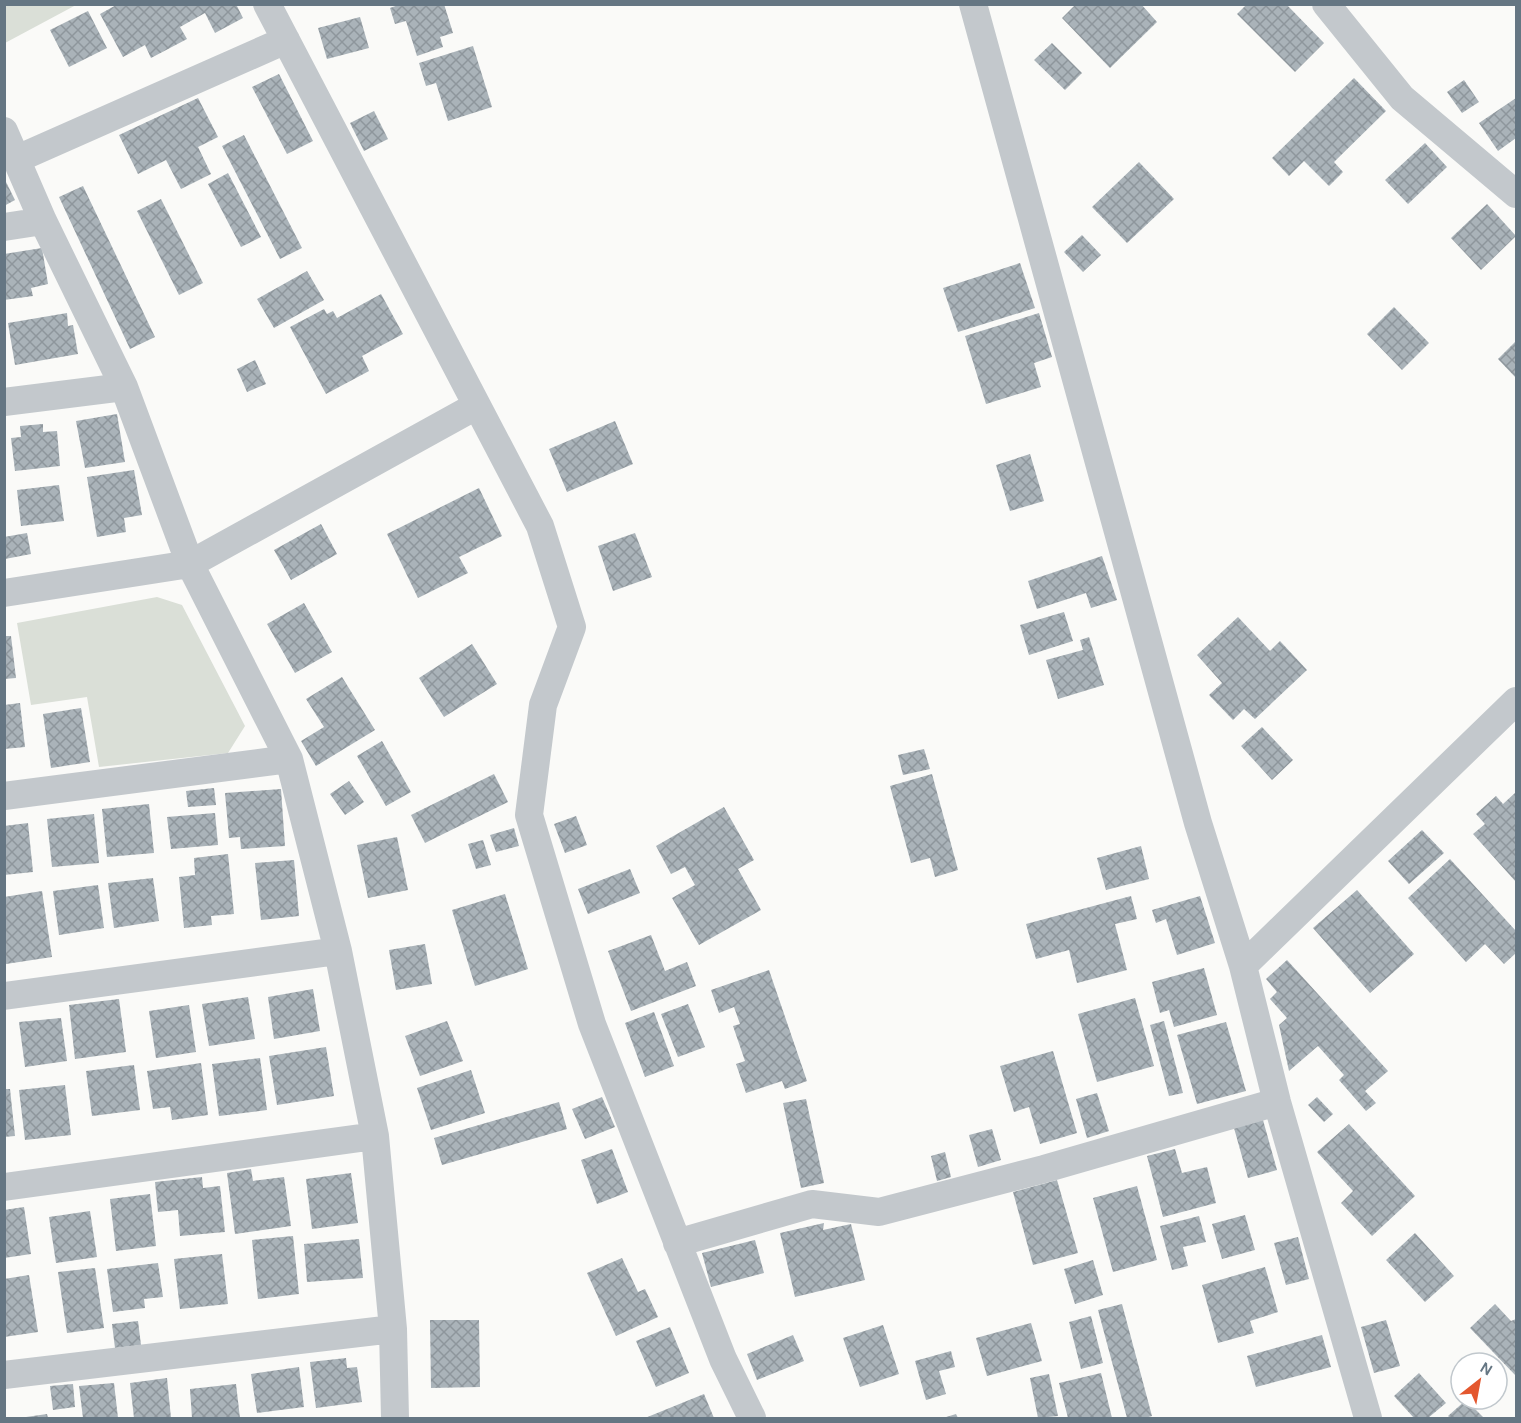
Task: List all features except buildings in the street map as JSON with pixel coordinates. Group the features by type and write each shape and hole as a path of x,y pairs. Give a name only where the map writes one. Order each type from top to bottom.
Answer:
{"street":[{"path":"267,4 540,526 572,627 543,705 529,815 592,1024 723,1359 752,1419"},
{"path":"973,4 1197,823 1243,966 1277,1102 1368,1419"},
{"path":"1326,4 1402,98 1516,194"},
{"path":"16,159 285,40"},
{"path":"4,132 43,221 124,387 190,564 289,759 338,951 375,1136 393,1329 395,1419"},
{"path":"4,227 43,221"},
{"path":"4,402 124,387"},
{"path":"4,593 190,564 476,406"},
{"path":"1243,966 1516,701"},
{"path":"4,795 289,759"},
{"path":"4,996 338,951"},
{"path":"677,1243 812,1204 879,1212 1044,1169 1277,1102"},
{"path":"4,1187 375,1136"},
{"path":"4,1375 393,1329"}],"shaded area":[{"path":"5,4 76,4 76,5 5,43"},
{"path":"157,597 182,605 245,726 228,753 99,767 87,697 31,705 17,623"}]}
